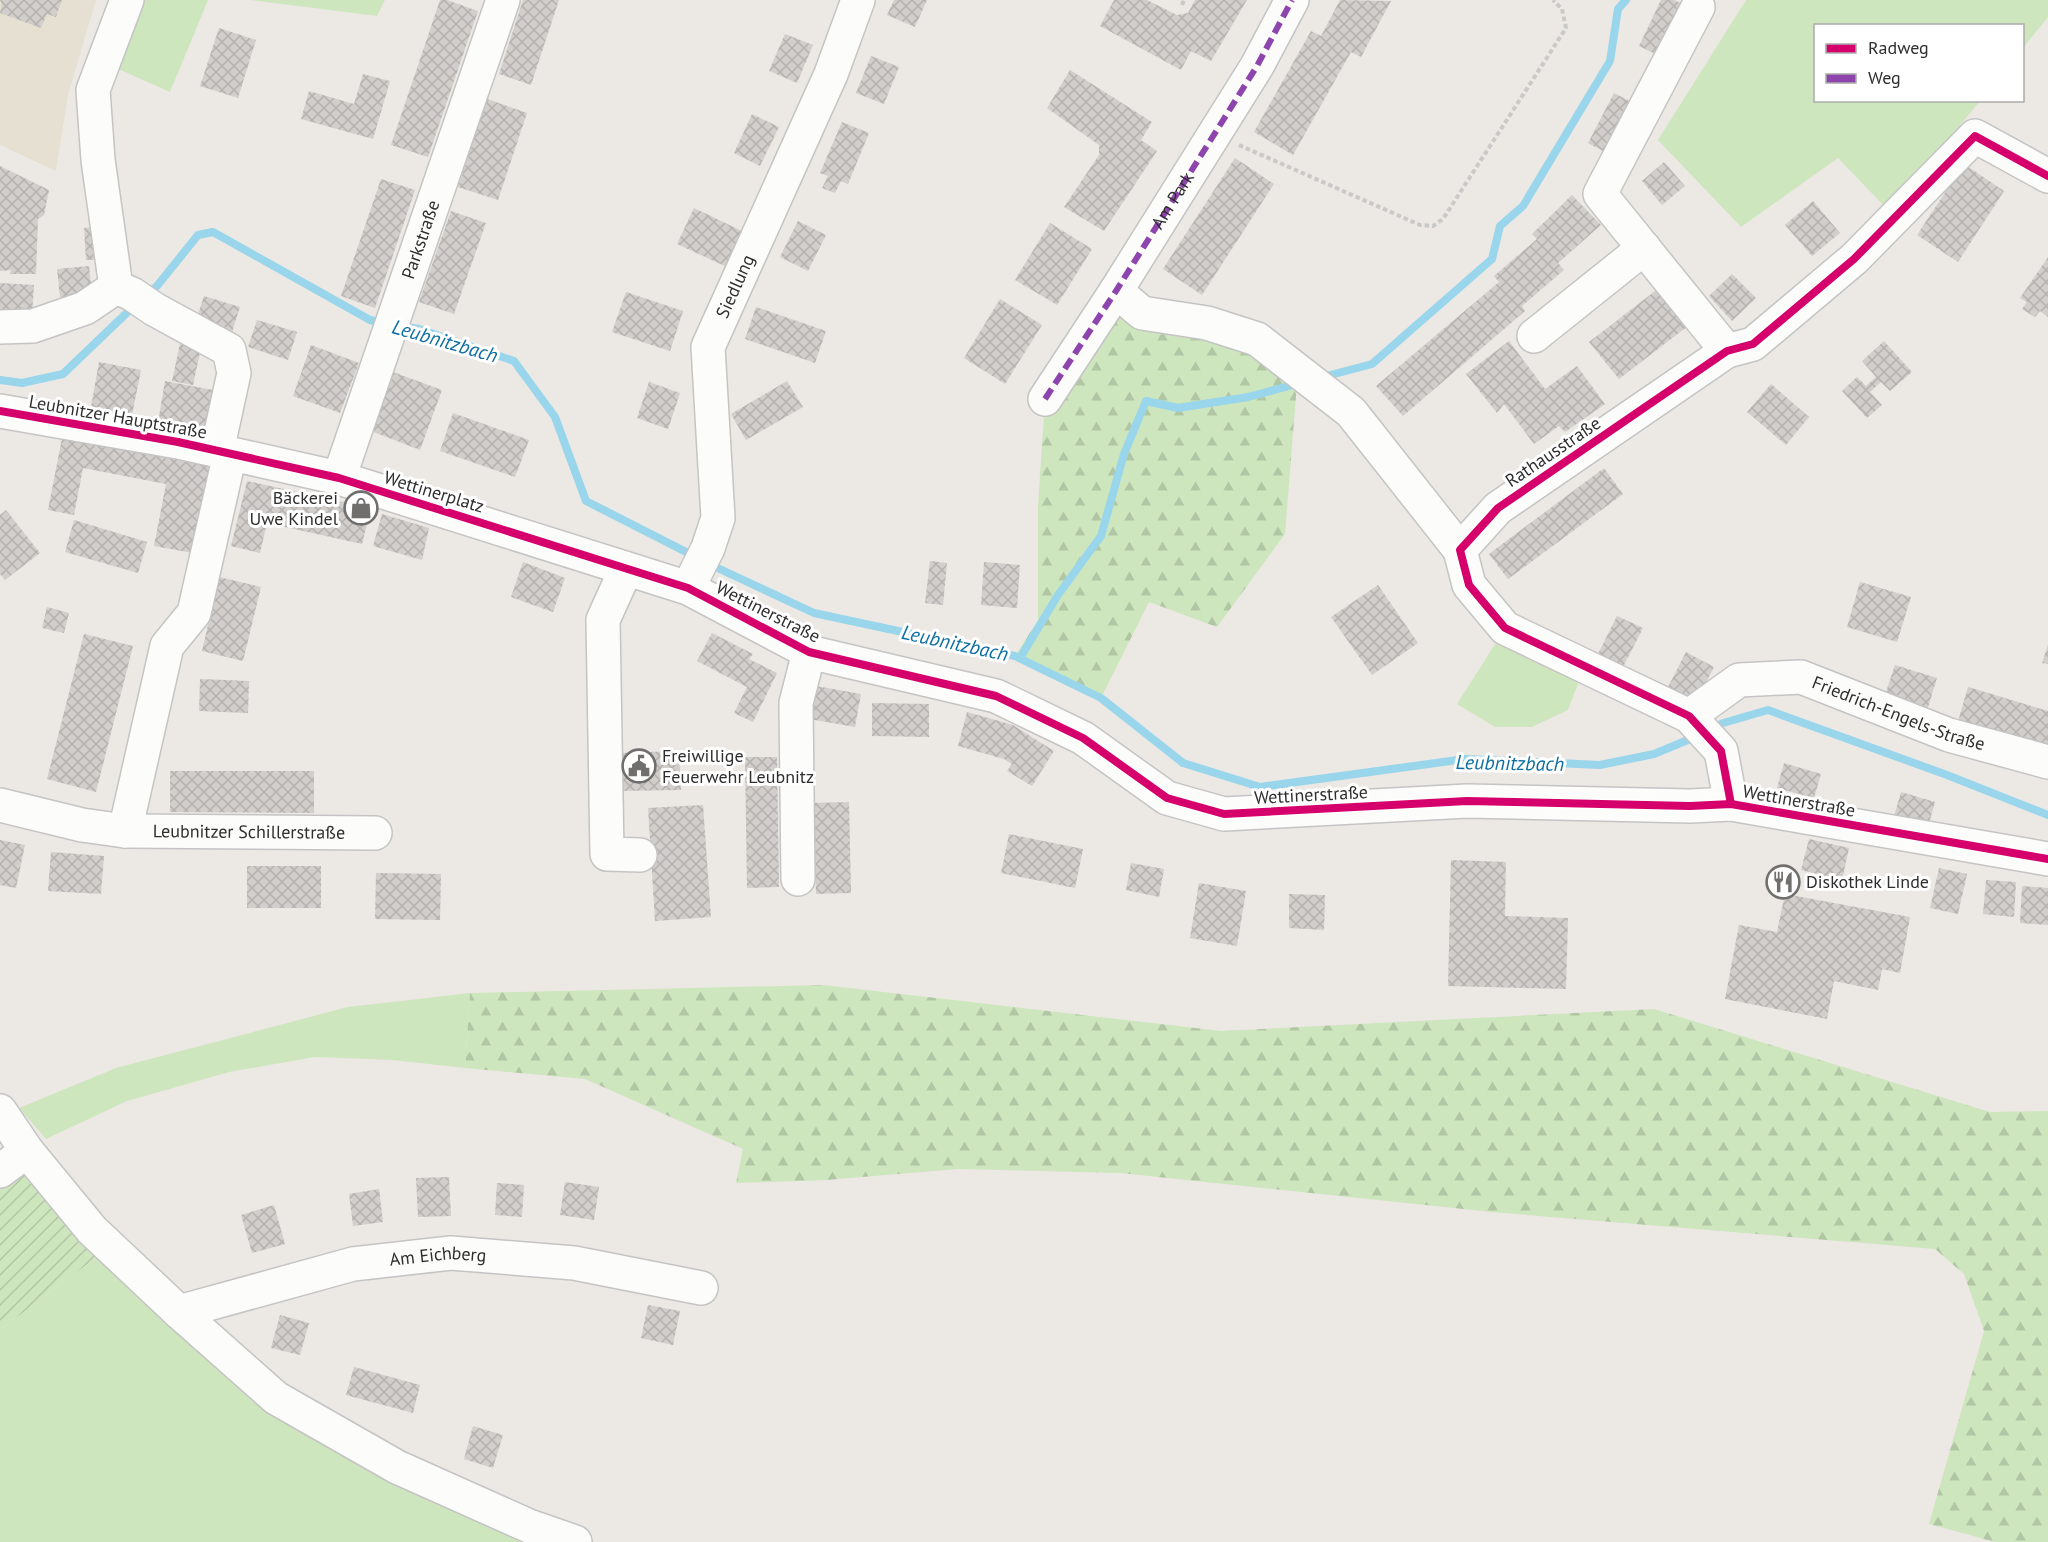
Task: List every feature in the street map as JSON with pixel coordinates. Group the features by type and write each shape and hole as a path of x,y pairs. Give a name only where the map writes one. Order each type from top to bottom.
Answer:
{"street":[{"path":"126,0 93,90 98,160 134,297"},
{"name":"Parkstraße","path":"339,478 503,0"},
{"name":"Siedlung","path":"697,570 718,518 708,347 831,74 858,0"},
{"name":"Am Park","path":"1045,399 1116,291 1257,66 1293,0"},
{"path":"1698,8 1600,194 1727,351"},
{"name":"Rathausstraße","path":"1460,550 1498,508 1727,351 1753,344 1854,259 1975,136 2048,176"},
{"path":"1534,336 1644,248"},
{"path":"1116,291 1142,313 1207,323 1257,339 1351,412 1460,550 1469,585 1505,628 1692,719 1721,751 1731,804"},
{"path":"0,327 33,326 85,308 134,297 229,350 234,373 223,452"},
{"name":"Leubnitzer Hauptstraße","path":"0,411 223,452"},
{"name":"Wettinerplatz","path":"223,452 339,478 626,569"},
{"name":"Leubnitzer Schillerstraße","path":"125,831 167,646 194,613 223,452"},
{"path":"626,569 603,620 607,854 640,855"},
{"name":"Wettinerstraße","path":"626,569 697,570 809,652 996,696 1083,738 1167,798 1224,814 1467,801 1690,806 1731,804 2048,860"},
{"path":"798,879 796,703 809,652"},
{"name":"Friedrich-Engels-Straße","path":"1692,719 1738,680 1801,677 1948,735 2048,762"},
{"name":"Leubnitzer Schillerstraße","path":"0,805 82,825 125,831 375,833"},
{"path":"0,1111 27,1151 92,1230 179,1312 276,1398 397,1467 529,1526 575,1542"},
{"path":"0,1171 27,1151"},
{"name":"Am Eichberg","path":"179,1312 353,1264 451,1253 574,1263 700,1288"}],"path":[{"path":"1182,5 1184,0"},
{"path":"1214,134 1420,225 1433,226 1443,219 1566,28 1562,9 1552,0"}],"shaded area":[{"path":"0,0 96,0 68,95 56,171 0,145"}],"green space":[{"path":"139,0 208,0 170,92 116,68"},
{"path":"250,0 385,0 377,16"},
{"path":"1746,0 2048,0 2048,17 2024,47 2024,24 1814,24 1814,102 1979,102 1889,211 1838,158 1741,227 1658,140"},
{"path":"1116,291 1298,371 1285,534 1217,627 1149,602 1101,698 1015,656 1038,620 1038,505 1045,399"},
{"path":"1499,638 1579,681 1568,710 1532,727 1495,727 1457,704"},
{"path":"823,985 1221,1031 1654,1009 1990,1112 2048,1111 2048,1542 1995,1542 1929,1524 1984,1331 1964,1274 1935,1249 1492,1212 1120,1173 959,1169 826,1180 736,1183 743,1149 585,1079 465,1068 470,993"},
{"path":"470,993 465,1068 392,1060 315,1057 229,1072 127,1101 46,1139 19,1108 116,1068 348,1007"},
{"path":"25,1166 98,1256 0,1330 0,1185"},
{"path":"98,1256 192,1347 295,1430 414,1487 554,1542 0,1542 0,1330"}],"building":[{"path":"0,0 62,0 56,17 47,14 41,28 0,13 2,4"},
{"path":"440,0 447,0 478,11 428,157 391,145"},
{"path":"523,0 559,0 531,85 499,74"},
{"path":"894,0 927,0 915,27 887,15"},
{"path":"1114,0 1147,0 1177,15 1188,13 1195,0 1247,0 1211,61 1191,51 1181,70 1100,26"},
{"path":"1340,0 1391,1 1361,57 1351,52 1293,155 1254,132 1311,31 1321,36"},
{"path":"1661,0 1674,0 1691,8 1666,59 1639,46"},
{"path":"219,28 256,40 238,98 200,86"},
{"path":"785,34 813,45 797,83 769,71"},
{"path":"871,56 899,67 884,104 856,93"},
{"path":"1070,70 1152,122 1141,140 1157,151 1104,231 1064,207 1099,155 1099,145 1047,108"},
{"path":"363,74 390,81 373,139 301,119 309,91 354,104"},
{"path":"1614,93 1639,106 1614,157 1588,143"},
{"path":"487,99 527,113 498,200 458,187"},
{"path":"752,114 779,127 760,166 734,153"},
{"path":"842,122 869,133 848,184 841,181 835,193 822,188 828,176 820,173"},
{"path":"1235,158 1274,184 1202,295 1163,269"},
{"path":"1664,162 1685,186 1662,205 1642,181"},
{"path":"1964,164 2004,191 1958,262 1917,235"},
{"path":"0,166 49,190 44,215 38,219 36,274 10,274 11,270 0,271"},
{"path":"381,179 415,190 375,308 341,296"},
{"path":"1572,195 1601,225 1558,263 1564,270 1522,306 1525,311 1403,416 1376,386 1499,282 1494,276 1537,239 1532,234"},
{"path":"1813,201 1840,233 1812,256 1785,225"},
{"path":"694,208 746,233 729,268 677,244"},
{"path":"451,211 486,223 454,314 419,302"},
{"path":"798,221 826,235 808,271 780,257"},
{"path":"1050,223 1092,249 1057,305 1015,280"},
{"path":"104,226 106,259 86,260 84,228"},
{"path":"2048,257 2048,317 2040,311 2035,317 2022,309 2027,302 2020,298"},
{"path":"89,266 92,295 60,297 57,269"},
{"path":"1732,274 1756,298 1732,321 1709,296"},
{"path":"0,283 34,285 32,316 0,314"},
{"path":"1659,288 1688,326 1619,379 1589,342"},
{"path":"626,292 683,311 670,351 612,332"},
{"path":"204,296 240,307 231,335 195,324"},
{"path":"1000,299 1042,325 1005,384 964,358"},
{"path":"756,307 826,331 815,363 745,339"},
{"path":"257,320 297,332 288,360 248,347"},
{"path":"1509,341 1545,389 1577,366 1605,404 1565,432 1559,426 1534,444 1504,404 1497,413 1466,374"},
{"path":"1884,341 1912,372 1890,391 1881,382 1870,392 1882,405 1867,418 1842,391 1857,377 1866,386 1876,377 1862,361"},
{"path":"180,344 201,348 193,385 172,381"},
{"path":"311,345 359,363 340,413 293,396"},
{"path":"99,362 141,370 132,415 91,407"},
{"path":"393,372 442,390 420,450 371,431"},
{"path":"165,381 213,390 205,431 158,422"},
{"path":"787,381 803,407 746,440 731,414"},
{"path":"649,382 680,393 668,429 637,418"},
{"path":"1771,384 1809,417 1786,445 1747,412"},
{"path":"453,413 529,440 515,477 440,451"},
{"path":"62,438 209,466 193,553 154,546 166,484 83,468 74,515 48,510"},
{"path":"1604,468 1623,494 1508,579 1489,554"},
{"path":"247,481 371,508 362,544 267,523 260,553 231,546"},
{"path":"6,510 40,553 5,580 0,574 0,515"},
{"path":"382,514 429,528 422,560 373,546"},
{"path":"74,520 147,542 138,573 65,552"},
{"path":"930,561 947,563 943,605 925,603"},
{"path":"523,562 565,578 553,612 511,597"},
{"path":"984,562 1020,565 1017,608 981,605"},
{"path":"219,577 261,587 243,661 202,651"},
{"path":"1860,582 1911,597 1897,642 1847,627"},
{"path":"1378,585 1418,643 1372,675 1331,617"},
{"path":"47,607 69,613 64,633 42,628"},
{"path":"1617,616 1643,628 1623,667 1598,654"},
{"path":"712,633 753,654 749,659 777,673 753,722 734,713 747,687 697,661"},
{"path":"84,634 133,646 96,792 47,779"},
{"path":"2048,645 2048,664 2042,663"},
{"path":"1686,652 1714,667 1694,705 1666,691"},
{"path":"1895,665 1937,678 1925,717 1882,704"},
{"path":"200,679 249,681 248,713 199,711"},
{"path":"816,686 861,694 855,727 809,719"},
{"path":"1968,687 2048,711 2048,752 1957,725"},
{"path":"872,703 929,704 929,737 872,736"},
{"path":"967,712 1013,725 1054,751 1032,786 1007,771 1012,764 1004,759 958,746"},
{"path":"679,751 681,790 617,791 616,753"},
{"path":"745,757 777,757 779,887 747,888"},
{"path":"1784,763 1821,774 1814,798 1777,788"},
{"path":"170,771 314,771 314,813 170,812"},
{"path":"1901,792 1935,802 1927,830 1893,820"},
{"path":"849,802 851,893 816,894 814,803"},
{"path":"703,805 711,917 655,921 648,808"},
{"path":"1009,834 1083,849 1075,888 1001,873"},
{"path":"1809,839 1849,848 1842,880 1801,870"},
{"path":"0,840 25,845 16,888 0,885"},
{"path":"51,852 104,856 101,894 48,891"},
{"path":"1451,860 1506,862 1505,916 1568,918 1566,989 1448,986"},
{"path":"1131,863 1164,869 1159,897 1126,890"},
{"path":"247,866 321,866 321,908 247,908"},
{"path":"1939,868 1967,874 1958,914 1930,908"},
{"path":"376,873 441,874 440,920 375,919"},
{"path":"1986,880 2016,882 2014,917 1983,914"},
{"path":"1199,883 1246,891 1237,946 1190,938"},
{"path":"2022,886 2048,888 2048,925 2020,923"},
{"path":"1289,894 1325,895 1324,930 1289,928"},
{"path":"1785,894 1910,917 1900,973 1882,969 1878,990 1834,981 1827,1019 1725,999 1739,925 1777,932"},
{"path":"449,1177 451,1216 418,1217 416,1178"},
{"path":"565,1182 599,1187 594,1220 560,1215"},
{"path":"497,1183 524,1185 522,1217 495,1215"},
{"path":"379,1189 383,1222 353,1226 349,1194"},
{"path":"274,1205 285,1244 252,1253 241,1215"},
{"path":"648,1305 680,1311 673,1345 641,1338"},
{"path":"280,1315 309,1323 300,1355 271,1348"},
{"path":"354,1367 420,1385 413,1413 346,1395"},
{"path":"473,1426 503,1435 493,1468 464,1459"}],"waterway":[{"path":"1323,377 1372,364 1492,259 1500,226 1523,206 1610,61 1618,9 1626,0"},
{"name":"Leubnitzbach","path":"146,295 157,286 198,235 213,232 370,320 383,323"},
{"name":"Leubnitzbach","path":"0,380 22,383 63,374 135,305"},
{"name":"Leubnitzbach","path":"401,326 419,329 514,361 555,417 586,501 696,557"},
{"path":"1020,658 1058,595 1101,536 1124,454 1146,401 1178,408 1248,397 1300,383"},
{"name":"Leubnitzbach","path":"709,564 814,613 1015,656 1101,698 1183,763 1260,787 1465,759 1600,765 1654,754 1695,737"},
{"name":"Leubnitzbach","path":"1712,729 1723,723 1768,710 1947,775 2048,815"}],"marked path":[{"path":"1045,399 1116,291 1257,66 1292,0"}],"cycle path":[{"path":"1731,804 1721,751 1689,716 1505,628 1469,585 1460,550 1498,508 1727,351 1753,344 1854,259 1975,136 2048,176"},
{"path":"0,411 178,442 339,478 688,588 809,652 996,696 1083,738 1167,798 1224,814 1467,801 1690,806 1731,804 2048,859"}],"place":[{"name":"Bäckerei Uwe Kindel","path":"361,508"},
{"name":"Freiwillige Feuerwehr Leubnitz","path":"639,766"},
{"name":"Diskothek Linde","path":"1783,882"}]}
